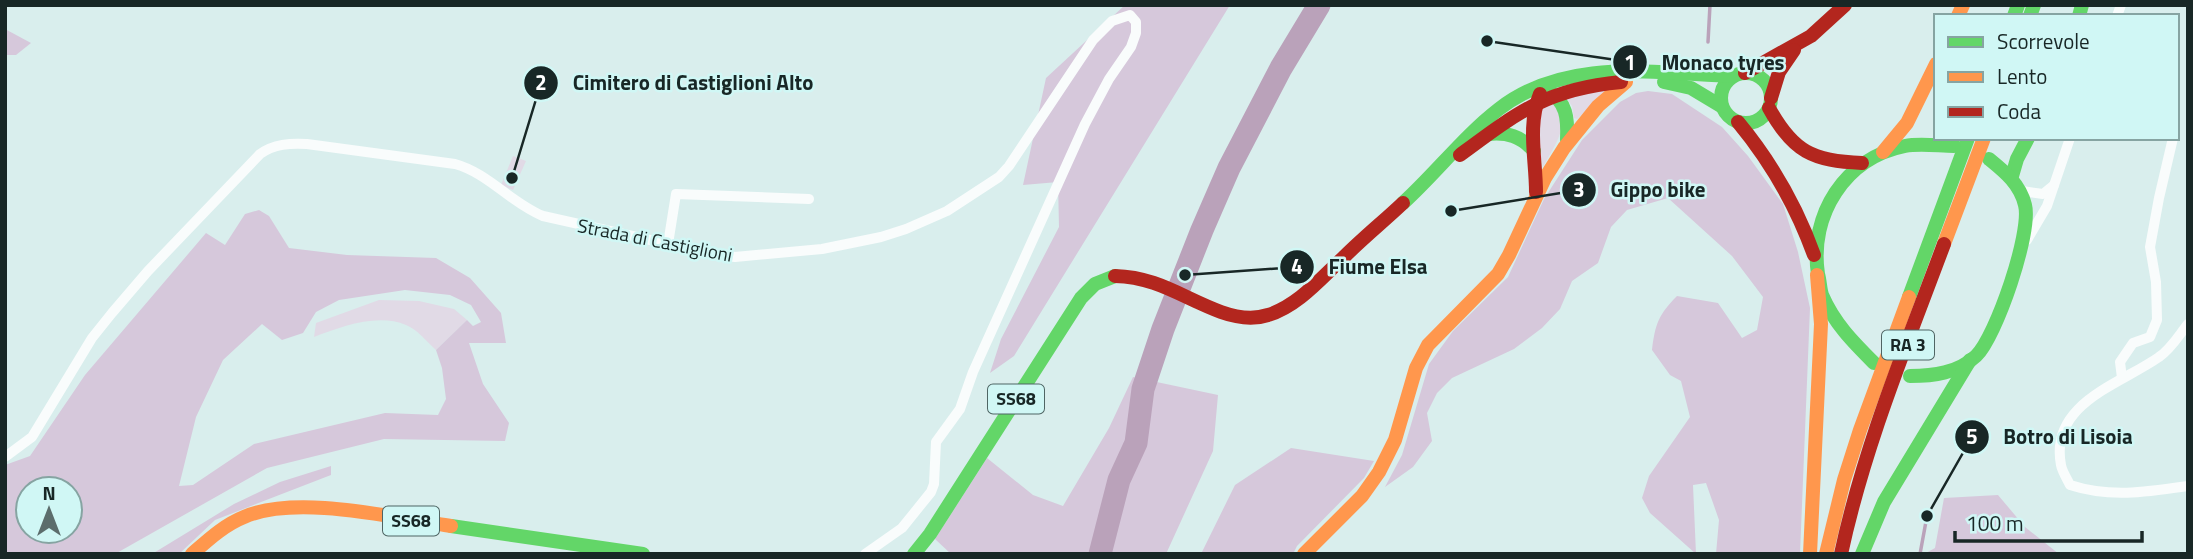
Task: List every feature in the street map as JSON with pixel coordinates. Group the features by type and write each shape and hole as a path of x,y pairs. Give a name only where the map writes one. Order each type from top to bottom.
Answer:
{"main road":[{"path":"1721,106 1722,89 1739,74 1798,46 1845,5"},
{"path":"1738,122 1759,119 1770,103 1779,72 1798,46"},
{"path":"1883,152 1907,123 1934,68"},
{"name":"SS68","path":"914,554 930,534 1084,294 1095,283 1122,275 1138,277 1229,315 1260,318 1275,313 1290,304 1433,174 1488,116 1514,99 1556,80 1583,74 1680,84 1721,106 1738,122"},
{"path":"1739,74 1753,74 1766,83 1770,103 1784,136 1800,150 1824,160 1862,163"},
{"name":"SS68","path":"1625,77 1739,74"},
{"path":"1488,116 1505,112 1570,82 1610,76 1625,77"},
{"path":"1304,554 1372,483 1397,436 1423,352 1434,337 1498,274 1535,196 1567,140 1625,77"},
{"path":"1544,95 1566,110 1567,140"},
{"path":"1535,196 1534,124 1544,95"},
{"name":"SS68","path":"1433,174 1544,95"},
{"path":"1738,122 1788,191 1815,260 1821,324 1810,554"},
{"path":"1488,134 1515,135 1524,139 1534,151"},
{"name":"RA 3","path":"1826,554 1844,480 1860,430 1967,140"},
{"name":"RA 3","path":"1841,554 1852,504 1877,424 1983,140"},
{"path":"2012,176 2027,140"},
{"path":"1815,260 1824,208 1838,184 1862,163 1883,152 1917,144 1954,146"},
{"path":"1910,376 1945,373 1970,360 1980,351 1989,336 2023,246 2027,218 2022,191 2012,176 1989,159"},
{"path":"1817,275 1823,299 1834,324 1852,345 1874,363"},
{"path":"1862,554 1889,493 1970,360"},
{"name":"SS68","path":"192,554 214,533 238,518 259,510 293,506 643,554"}],"street":[{"name":"Strada di Castiglioni","path":"5,457 32,437 89,343 148,271 260,155 274,146 307,144 456,164 477,174 520,205 542,216 735,257 822,249 881,237 922,223 991,184 1004,171 1093,40 1112,21 1130,15 1136,22 1136,33 1131,47 1109,79 1085,124 960,409 940,435 934,450 934,484 926,499 902,528 865,554"},
{"path":"2023,246 2043,215 2069,140"},
{"path":"2122,378 2120,362 2133,343 2150,337 2157,320 2156,282 2150,247 2173,140"},
{"path":"2022,191 2043,194 2054,184"},
{"path":"668,244 676,194 809,199"},
{"path":"2188,324 2162,355 2080,406 2062,434 2061,465 2070,485 2093,492 2136,493 2188,486"}],"shaded area":[{"path":"1125,5 1230,5 1014,356 990,373 1001,339 1059,227 1058,182 1023,185 1046,78"},
{"path":"5,29 31,43 16,55 5,55"},
{"path":"1603,90 1604,94 1577,119 1574,118 1572,106 1565,96"},
{"path":"1648,91 1672,94 1722,127 1748,156 1783,204 1798,252 1810,308 1800,554 1716,554 1719,520 1706,483 1693,485 1696,554 1650,513 1642,498 1649,476 1690,417 1681,381 1670,375 1652,350 1656,326 1662,314 1677,296 1718,303 1742,338 1757,330 1763,297 1732,256 1668,198 1627,210 1611,227 1598,263 1572,281 1560,309 1542,328 1514,349 1452,378 1437,393 1427,413 1432,441 1413,467 1385,487 1402,455 1429,364 1453,331 1508,277 1544,199 1582,140 1620,102 1636,93"},
{"path":"1553,103 1559,110 1562,126 1543,167 1538,135 1539,119 1545,104"},
{"path":"513,156 526,161 513,190 501,185"},
{"path":"259,210 269,216 289,248 347,255 436,258 470,278 501,313 506,343 469,343 483,384 509,423 505,441 384,439 267,468 115,554 5,554 5,465 30,456 85,375 206,233 225,245 245,214","holes":["405,290 450,295 471,305 481,322 473,326 467,320 436,350 442,368 446,399 438,415 385,413 254,444 193,485 179,486 196,417 223,360 262,324 282,340 303,333 316,312 339,300"]},
{"path":"379,300 419,301 454,309 467,320 436,350 410,327 383,320 359,323 314,337 316,323"},
{"path":"1133,377 1218,395 1213,451 1166,554 951,554 935,539 987,458 1033,495 1063,506 1109,428"},
{"path":"1291,448 1374,461 1364,478 1297,546 1293,554 1201,554 1235,485"},
{"path":"331,466 331,475 215,520 179,554 152,554 234,504 280,482"},
{"path":"1998,495 2025,527 2059,554 1924,554 1935,548 1944,498"}],"waterway":[{"path":"1100,554 1119,480 1136,443 1143,389 1163,329 1202,230 1229,168 1281,68 1319,5"},
{"path":"1708,42 1710,5"},
{"path":"1920,554 1927,516"}],"traffic: fast":[{"path":"2015,14 2018,5"},
{"path":"2031,14 2034,5"},
{"path":"2080,14 2082,5"},
{"path":"1403,203 1499,109 1525,93 1553,81 1582,75 1642,71 1733,76"},
{"path":"1746,73 1764,80 1771,98 1764,116 1746,123 1728,116 1721,98 1728,80 1746,73"},
{"path":"1664,82 1691,88 1721,106"},
{"path":"1547,91 1559,100 1565,111 1567,140"},
{"path":"1488,134 1513,136 1534,151"},
{"path":"1909,297 1967,140"},
{"path":"2012,176 2027,140"},
{"path":"1874,363 1851,340 1822,295 1817,252 1819,231 1826,211 1849,176 1884,153 1911,145 1954,146"},
{"path":"1910,376 1945,372 1969,362 1976,356 1993,328 2011,284 2023,237 2025,205 2016,185 1989,159"},
{"path":"914,554 930,534 1081,298 1095,284 1115,276"},
{"path":"1862,554 1884,502 1970,360"},
{"path":"451,526 643,554"}],"traffic: slow":[{"path":"1959,14 1963,5"},
{"path":"1883,152 1907,123 1934,68"},
{"path":"1304,554 1362,496 1379,472 1395,440 1416,368 1428,345 1498,274 1545,178 1564,148 1598,106 1626,82"},
{"path":"1944,244 1983,140"},
{"path":"1810,554 1821,324 1817,275"},
{"path":"1826,554 1844,480 1860,430 1909,297"},
{"path":"192,554 216,533 237,520 266,510 346,510 451,526"}],"traffic: jam":[{"path":"1745,73 1811,36 1845,5"},
{"path":"1771,98 1779,72 1794,50"},
{"path":"1460,155 1499,126 1534,105 1573,90 1621,82"},
{"path":"1536,192 1533,130 1540,94"},
{"path":"1769,108 1787,135 1806,151 1830,160 1862,163"},
{"path":"1738,122 1782,185 1814,255"},
{"path":"1115,276 1157,284 1226,314 1262,317 1279,311 1299,298 1403,203"},
{"path":"1841,554 1861,475 1944,244"}],"place":[{"name":"Monaco tyres","path":"1487,41"},
{"name":"Cimitero di Castiglioni Alto","path":"512,178"},
{"name":"Gippo bike","path":"1451,211"},
{"name":"Fiume Elsa","path":"1185,275"},
{"name":"Botro di Lisoia","path":"1927,516"}]}
